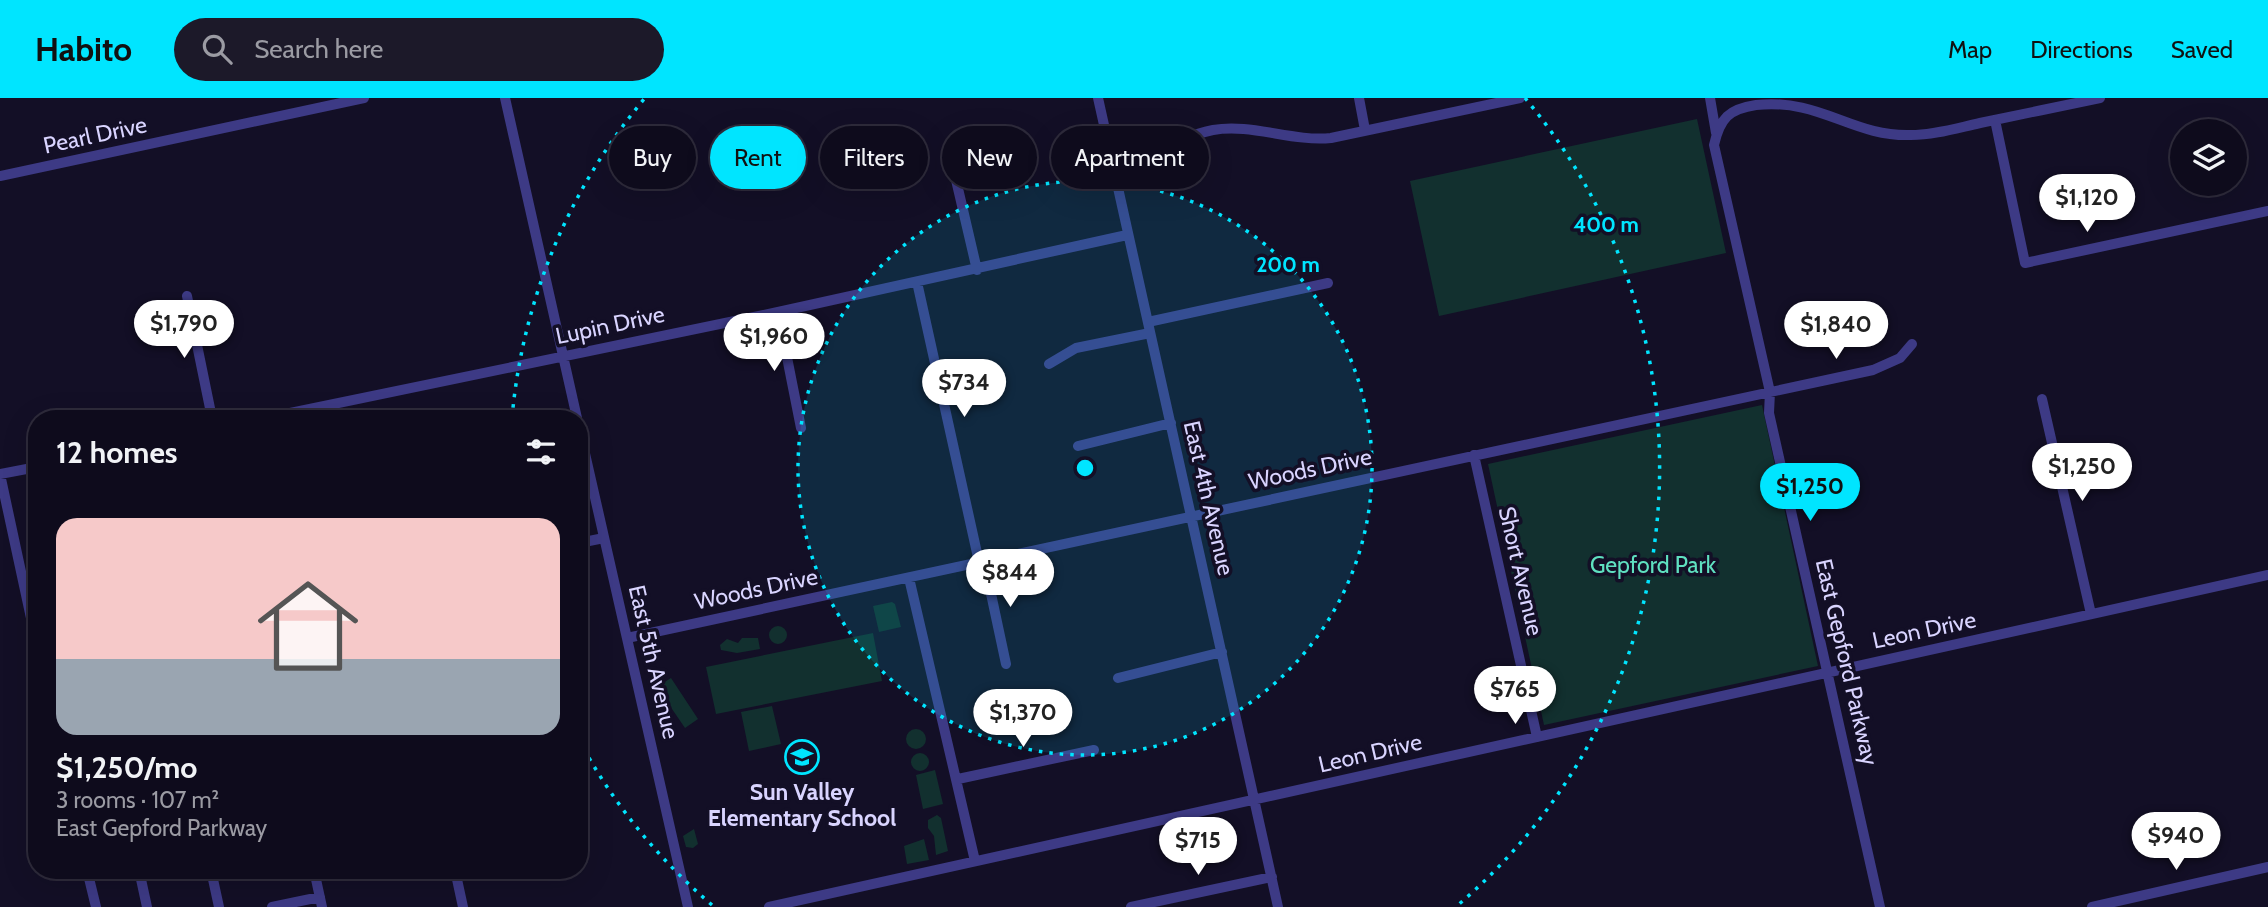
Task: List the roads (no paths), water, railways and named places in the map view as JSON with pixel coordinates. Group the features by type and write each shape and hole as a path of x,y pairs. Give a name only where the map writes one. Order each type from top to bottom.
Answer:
{"street":[{"name":"Pearl Drive","path":"0,176 364,98"},
{"path":"505,98 575,410"},
{"name":"East 4th Avenue","path":"1098,98 1104,126"},
{"path":"1359,98 1366,130"},
{"path":"1209,133 1231,130 1319,139 1520,98"},
{"name":"East Gepford Parkway","path":"1710,98 1716,136 1714,145 1769,392 1769,413 1880,907"},
{"path":"1716,136 1723,118 1737,108 1780,101 1816,108 1892,134 1926,134 2100,98"},
{"path":"1995,120 2025,263 2268,211"},
{"path":"958,189 977,270"},
{"name":"East 4th Avenue","path":"1117,189 1278,907"},
{"name":"Lupin Drive","path":"305,410 977,270 1127,235"},
{"path":"917,282 1006,664"},
{"path":"1049,364 1076,348 1149,327 1328,283"},
{"path":"187,296 210,410"},
{"path":"778,312 801,428"},
{"name":"Woods Drive","path":"627,638 1873,370 1900,358 1912,344"},
{"path":"2042,399 2091,614"},
{"path":"1078,446 1171,423"},
{"name":"Short Avenue","path":"1474,456 1537,737"},
{"name":"East 5th Avenue","path":"588,467 688,907"},
{"path":"28,469 0,474 28,604"},
{"path":"588,541 604,538"},
{"name":"Leon Drive","path":"769,907 2268,575"},
{"path":"909,578 975,861"},
{"path":"1118,678 1222,652"},
{"path":"958,779 1094,750"},
{"path":"2092,907 2268,867"},
{"path":"1131,907 1272,877"},
{"path":"89,879 96,907"},
{"path":"141,879 147,907"},
{"path":"213,879 219,907"},
{"path":"272,907 321,902 316,879"},
{"path":"457,879 463,907"}],"place":[{"name":"Sun Valley Elementary School","path":"802,757"}],"park label":[{"name":"Gepford Park","path":"1653,565"}]}
